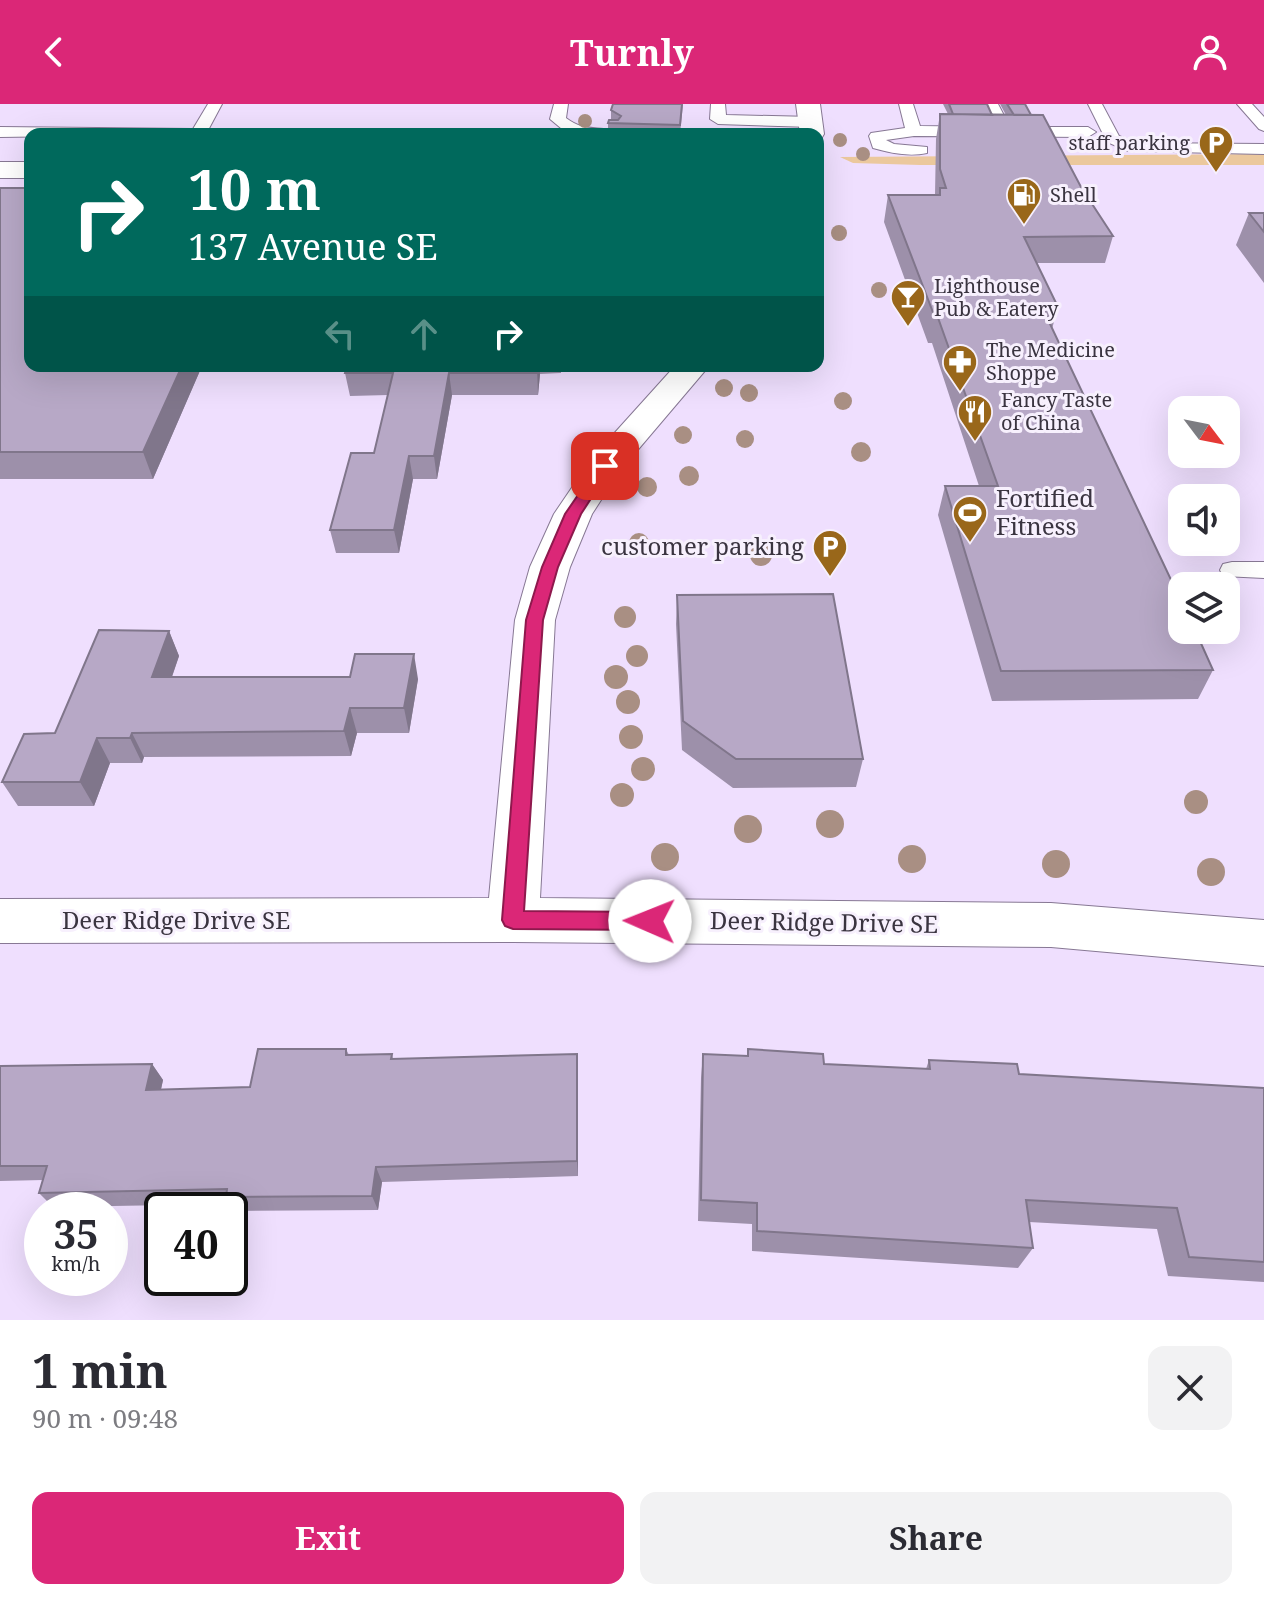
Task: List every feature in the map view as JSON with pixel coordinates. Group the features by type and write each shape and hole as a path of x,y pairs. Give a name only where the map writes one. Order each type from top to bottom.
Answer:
{"street":[{"path":"0,170 24,170"},
{"path":"513,920 535,620 550,567 573,514 605,466 688,372"},
{"name":"Deer Ridge Drive SE","path":"0,921 513,920 1051,925 1264,943"}],"lane":[{"path":"202,128 215,104"},
{"path":"561,104 558,119 570,128"},
{"path":"906,104 914,131"},
{"path":"991,104 1005,132"},
{"path":"1095,104 1113,139 1142,149 1264,149"},
{"path":"1108,104 1142,149"},
{"path":"1244,104 1264,126"},
{"path":"1076,108 1092,142 1085,149"},
{"path":"718,112 811,120"},
{"path":"921,150 879,145 877,136 914,131 1088,132"},
{"path":"0,132 24,132"},
{"path":"1232,570 1264,570"}],"shaded area":[{"path":"1264,154 1264,165 920,165 853,163 840,157"}],"building":[{"path":"613,104 682,104 680,125 608,123 621,116 611,110"},
{"path":"949,104 987,104 992,115 953,114"},
{"path":"1007,104 1025,104 1031,115 1014,115"},
{"path":"940,114 1043,115 1081,187 1113,236 1024,237 1058,307 1042,307 1168,573 1168,644 1201,644 1213,670 1001,671 945,486 998,486 937,315 934,315 888,195 940,195 940,188 946,188 940,169"},
{"path":"0,188 24,188 24,372 179,372 143,452 0,452"},
{"path":"1249,213 1264,213 1264,232"},
{"path":"537,372 449,373 434,456 409,456 394,530 330,530 351,453 374,453 393,373 345,373"},
{"path":"833,594 863,759 736,759 683,721 677,595"},
{"path":"99,630 169,631 152,677 350,677 355,654 414,654 404,708 350,708 344,731 132,733 130,738 97,738 80,782 2,782 24,734 55,733"},
{"path":"258,1049 346,1049 346,1055 392,1054 391,1059 577,1054 577,1161 376,1167 372,1196 248,1197 248,1192 227,1192 227,1189 39,1192 47,1166 0,1166 0,1066 152,1064 146,1090 250,1087"},
{"path":"748,1049 823,1054 824,1064 930,1069 929,1060 1017,1064 1019,1074 1264,1088 1264,1262 1189,1257 1177,1208 1026,1200 1033,1248 757,1231 757,1203 701,1200 703,1054 748,1056"}],"place":[{"name":"staff parking","path":"1216,174"},
{"name":"Shell","path":"1024,226"},
{"name":"Lighthouse Pub & Eatery","path":"908,328"},
{"name":"The Medicine Shoppe","path":"960,393"},
{"name":"Fancy Taste of China","path":"975,443"},
{"name":"Fortified Fitness","path":"970,544"},
{"name":"customer parking","path":"830,578"}],"route":[{"path":"605,466 573,514 550,567 535,620 513,920 650,921"}]}
